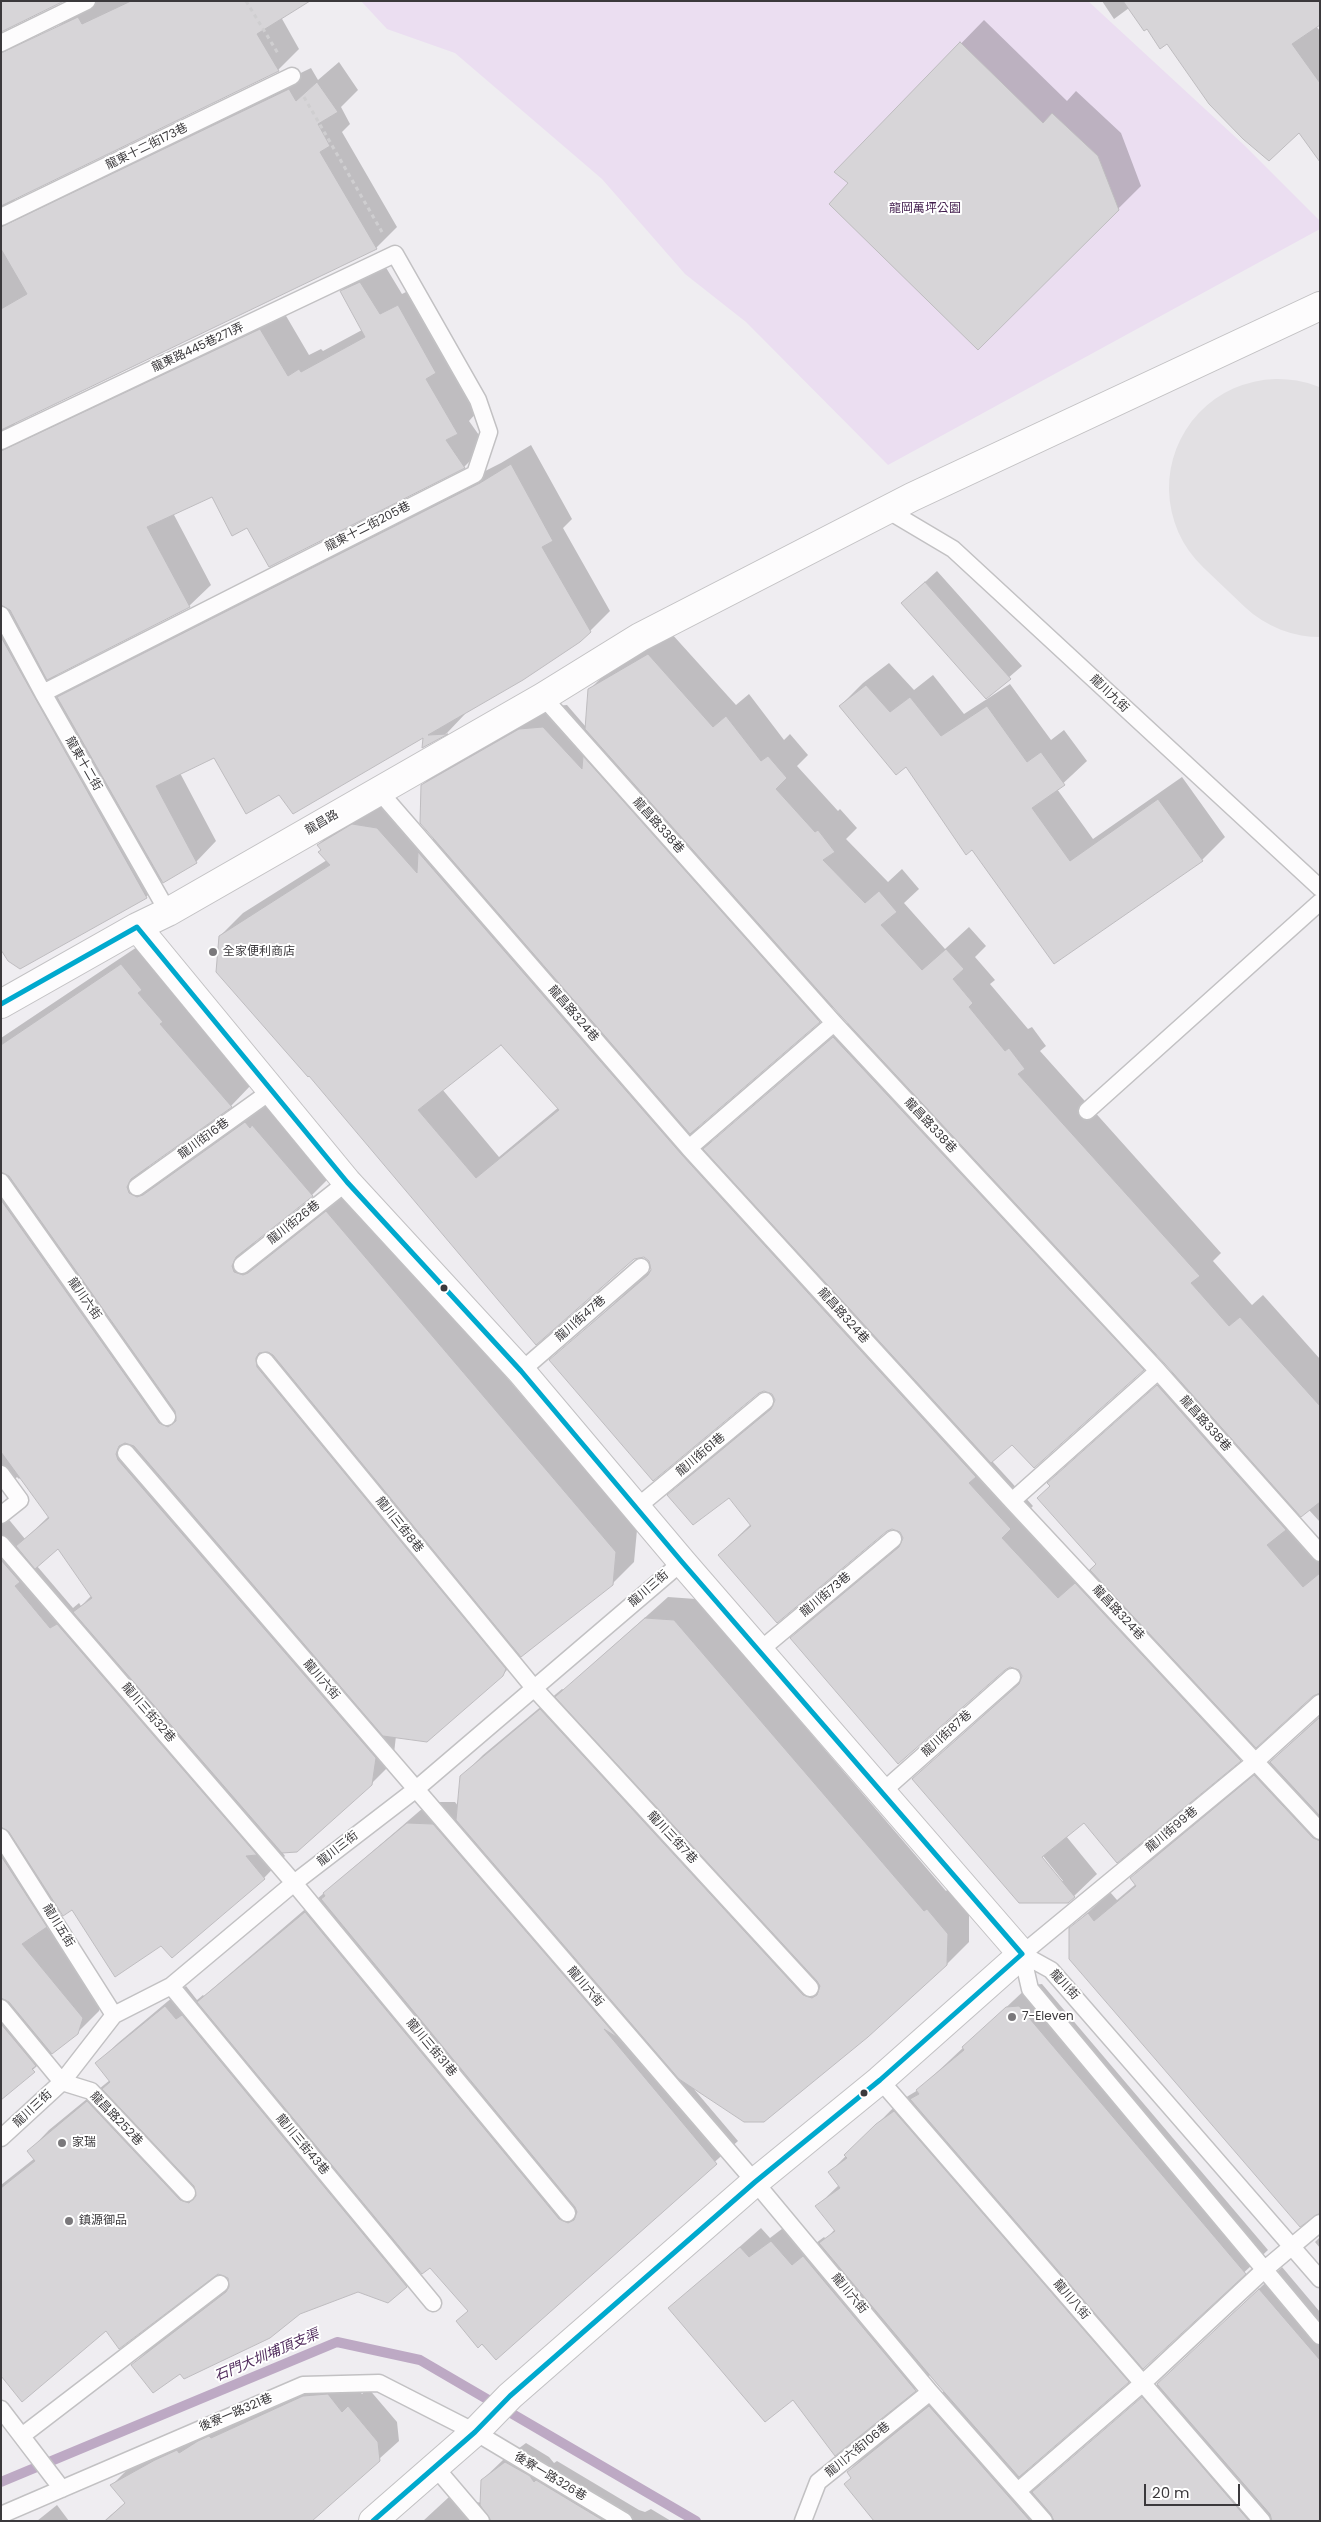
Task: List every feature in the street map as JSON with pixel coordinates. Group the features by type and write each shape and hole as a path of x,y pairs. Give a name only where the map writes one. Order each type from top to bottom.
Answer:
{"street":[{"name":"龍昌路","path":"1,1004 137,927 168,912 378,790 543,698 640,637 889,511 912,497 1320,306"},
{"name":"龍川街","path":"137,927 347,1182 521,1371 682,1562 1022,1954"},
{"path":"373,2521 482,2426 510,2396 755,2182 880,2080 1022,1954"}],"lane":[{"path":"1,43 87,1"},
{"name":"龍東十二街173巷","path":"1,217 292,76"},
{"name":"龍東路445巷271弄","path":"1,441 395,254"},
{"name":"龍東十二街205巷","path":"43,693 475,474 489,432 478,400 395,254"},
{"name":"龍川九街","path":"889,511 954,549 1320,888"},
{"name":"龍東十二街","path":"1,615 43,693 168,912"},
{"name":"龍昌路338巷","path":"543,698 834,1023 1158,1371 1320,1553"},
{"name":"龍昌路324巷","path":"378,790 689,1148 1012,1501 1320,1831"},
{"path":"1087,1111 1320,902"},
{"path":"689,1148 834,1023"},
{"name":"龍川街16巷","path":"137,1187 271,1091"},
{"name":"龍川六街","path":"1,1182 167,1417"},
{"name":"龍川街26巷","path":"242,1265 347,1182"},
{"name":"龍川街47巷","path":"521,1371 641,1267"},
{"name":"龍川三街8巷","path":"265,1361 534,1688"},
{"path":"1012,1501 1158,1371"},
{"name":"龍川街61巷","path":"636,1508 764,1401"},
{"name":"龍川六街","path":"126,1453 755,2182 930,2392 1044,2521"},
{"path":"1,1474 20,1500 1,1515"},
{"name":"龍川街73巷","path":"759,1651 893,1539"},
{"name":"龍川三街32巷","path":"1,1544 294,1883"},
{"name":"龍川三街","path":"1,2138 62,2082 114,2015 171,1986 294,1883 415,1790 682,1562"},
{"name":"龍川街87巷","path":"882,1792 1012,1677"},
{"name":"龍川三街7巷","path":"534,1688 810,1988"},
{"name":"龍川街99巷","path":"1022,1954 1256,1761 1320,1703"},
{"name":"龍川五街","path":"1,1837 114,2015"},
{"name":"龍川三街31巷","path":"294,1883 567,2213"},
{"path":"1022,1954 1030,1989 1320,2336"},
{"name":"龍川街","path":"1022,1954 1051,1970 1320,2279"},
{"name":"龍川三街43巷","path":"171,1986 433,2303"},
{"path":"1,2008 62,2082"},
{"name":"龍川八街","path":"880,2080 1262,2521"},
{"name":"龍昌路252巷","path":"62,2082 91,2091 187,2193"},
{"path":"1018,2490 1143,2383 1264,2270 1320,2222"},
{"path":"23,2435 220,2284"},
{"name":"後寮一路321巷","path":"1,2515 59,2485 303,2385 379,2383 482,2426"},
{"name":"龍川六街106巷","path":"802,2521 818,2482 930,2392"},
{"path":"1,2409 23,2435 59,2485"},
{"name":"後寮一路326巷","path":"482,2426 624,2521"},
{"path":"435,2467 481,2521"}],"path":[{"path":"246,1 292,76 395,254"}],"green space":[{"name":"龍岡萬坪公園","path":"361,1 1088,1 1244,145 1320,221 1320,229 888,465 746,322 685,274 602,179 455,53 387,29"}],"building":[{"path":"1,1 64,1 1,32"},
{"path":"131,1 310,1 257,34 279,71 1,206 1,53 78,17 82,24"},
{"path":"1123,1 1320,1 1320,25 1292,44 1320,83 1320,162 1299,133 1269,161 1243,139 1209,104 1167,44 1160,49 1147,29 1144,31"},
{"path":"960,42 1043,123 1052,113 1098,156 1119,210 978,350 829,204 848,183 834,172"},
{"path":"317,82 338,112 318,124 330,146 320,152 377,249 1,430 1,309 27,294 1,249 1,227 289,89 296,101"},
{"path":"360,282 380,314 398,305 436,373 426,379 458,434 446,440 465,468 269,567 247,528 232,536 212,497 147,527 190,607 47,680 10,610 1,605 1,451 260,329 288,376 299,369 301,372 365,337 340,291"},
{"path":"511,464 553,541 542,547 591,632 580,642 523,680 428,735 448,734 422,748 423,738 293,814 279,795 246,814 214,758 156,786 197,863 163,883 57,697 480,483"},
{"path":"925,582 1011,679 986,699 901,603"},
{"path":"1,637 147,898 20,969 8,961 1,950"},
{"path":"648,654 713,727 726,716 761,761 768,756 787,778 776,789 815,832 818,830 835,852 823,860 865,903 879,891 897,912 881,925 922,970 946,949 964,969 953,979 973,1003 969,1007 1005,1051 1009,1048 1025,1069 1018,1074 1200,1276 1191,1283 1229,1326 1240,1317 1320,1406 1320,1502 1301,1517 1165,1364 841,1016 585,729 588,689"},
{"path":"866,685 890,712 910,697 941,736 987,706 1027,762 1041,752 1065,785 1032,808 1070,861 1158,799 1203,861 1054,964 972,850 966,855 906,767 896,775 839,706"},
{"path":"543,727 582,769 583,756 820,1022 690,1134 420,823 421,785 519,729"},
{"path":"352,824 377,828 417,873 418,852 682,1155 976,1477 969,1483 1011,1529 1002,1538 1058,1598 1075,1583 1241,1761 1117,1863 1084,1823 1042,1857 1075,1897 1068,1903 1019,1903 912,1779 1019,1684 1022,1676 1019,1670 1010,1667 1005,1670 898,1764 790,1638 899,1547 903,1538 900,1532 892,1529 887,1531 777,1623 718,1555 751,1526 729,1498 693,1525 667,1495 771,1409 775,1400 772,1394 764,1391 759,1393 653,1481 549,1360 648,1275 651,1270 649,1261 644,1257 634,1259 536,1345 309,1076 216,972 219,936 330,865 318,852 321,850 317,845","holes":["501,1045 559,1110 476,1178 418,1110"]},
{"path":"121,964 142,990 138,993 163,1022 160,1024 232,1107 131,1179 127,1187 129,1193 137,1197 143,1195 245,1122 250,1128 252,1125 313,1196 236,1257 232,1266 234,1272 243,1275 248,1273 326,1211 616,1552 613,1585 521,1657 273,1355 268,1352 259,1353 256,1358 257,1367 506,1669 503,1676 427,1742 383,1736 134,1446 125,1443 119,1446 116,1454 118,1460 376,1758 372,1785 297,1852 282,1853 73,1612 92,1598 58,1549 35,1569 16,1546 49,1518 1,1452 1,1200 159,1423 168,1427 176,1421 175,1411 9,1176 1,1172 1,1045"},
{"path":"833,1037 1144,1370 1034,1468 1012,1445 991,1463 703,1149"},
{"path":"1157,1385 1286,1530 1267,1545 1303,1587 1320,1573 1320,1693 1313,1696 1256,1748 1090,1570 1096,1564 1037,1498 1050,1486 1047,1483"},
{"path":"1,1560 20,1582 15,1586 50,1628 57,1624 257,1855 246,1856 265,1879 172,1958 161,1946 115,1977 72,1910 63,1916 9,1832 1,1827"},
{"path":"645,1618 674,1620 924,1911 927,1909 948,1934 947,1965 868,2037 764,2122 744,2122 679,2079 456,1820 460,1776 540,1709 803,1995 812,1998 817,1995 820,1986 817,1981 555,1697"},
{"path":"1320,1717 1320,1816 1270,1762"},
{"path":"1254,1775 1313,1838 1320,1841 1320,2213 1300,2227 1069,1959 1069,1928 1088,1913 1094,1921 1136,1886 1130,1878"},
{"path":"407,1823 433,1824 618,2038 604,2029 717,2164 496,2360 482,2344 478,2348 456,2321 468,2311 430,2268 422,2274 197,2002 305,1912 559,2219 568,2223 574,2220 577,2212 575,2207 321,1899 325,1896 323,1893"},
{"path":"1,1856 47,1927 22,1944 83,2018 78,2034 52,2054 9,2002 1,1998"},
{"path":"165,2006 176,2019 182,2015 407,2287 388,2303 358,2292 300,2314 270,2338 184,2379 180,2374 153,2393 131,2365 226,2292 229,2287 228,2278 218,2274 119,2349 106,2331 22,2402 1,2376 1,2188 35,2161 27,2151 87,2101 180,2200 189,2203 196,2196 194,2186 102,2089 110,2082 95,2063"},
{"path":"1019,2006 1246,2274 1143,2369 910,2099 919,2094 916,2090 964,2050 962,2047 1006,2007"},
{"path":"1,2024 36,2066 32,2069 35,2072 1,2100"},
{"path":"894,2111 1129,2382 1019,2477 938,2385 819,2243 835,2231 815,2206 840,2188 828,2172 847,2158 844,2155 876,2124"},
{"path":"771,2241 792,2265 803,2256 916,2391 835,2456 793,2400 765,2422 668,2308 740,2247 749,2257"},
{"path":"1259,2289 1320,2360 1320,2521 1272,2521 1270,2514 1157,2384"},
{"path":"328,2394 342,2412 348,2406 378,2442 380,2461 312,2521 105,2521 125,2503 110,2485 155,2460 177,2450 179,2453 198,2441 209,2436 211,2438 303,2396"},
{"path":"1142,2397 1249,2521 1054,2521 1051,2514 1032,2492"},
{"path":"929,2406 1030,2521 874,2521 844,2484 851,2478 847,2472"},
{"path":"505,2462 530,2476 534,2482 536,2480 604,2521 491,2521 480,2505 481,2480"}],"waterway":[{"name":"石門大圳埔頂支渠","path":"1,2482 337,2342 420,2360 696,2521"}],"runway":[{"path":"1278,488 1320,528"}],"transit line":[{"path":"1,1004 137,927 347,1182 521,1371 682,1562 1022,1954 880,2080 755,2182 510,2396 475,2432 373,2521"}],"place":[{"name":"全家便利商店","path":"213,952"},
{"name":"7-Eleven","path":"1012,2017"},
{"name":"家瑞","path":"62,2143"},
{"name":"鎮源御品","path":"69,2221"}]}
